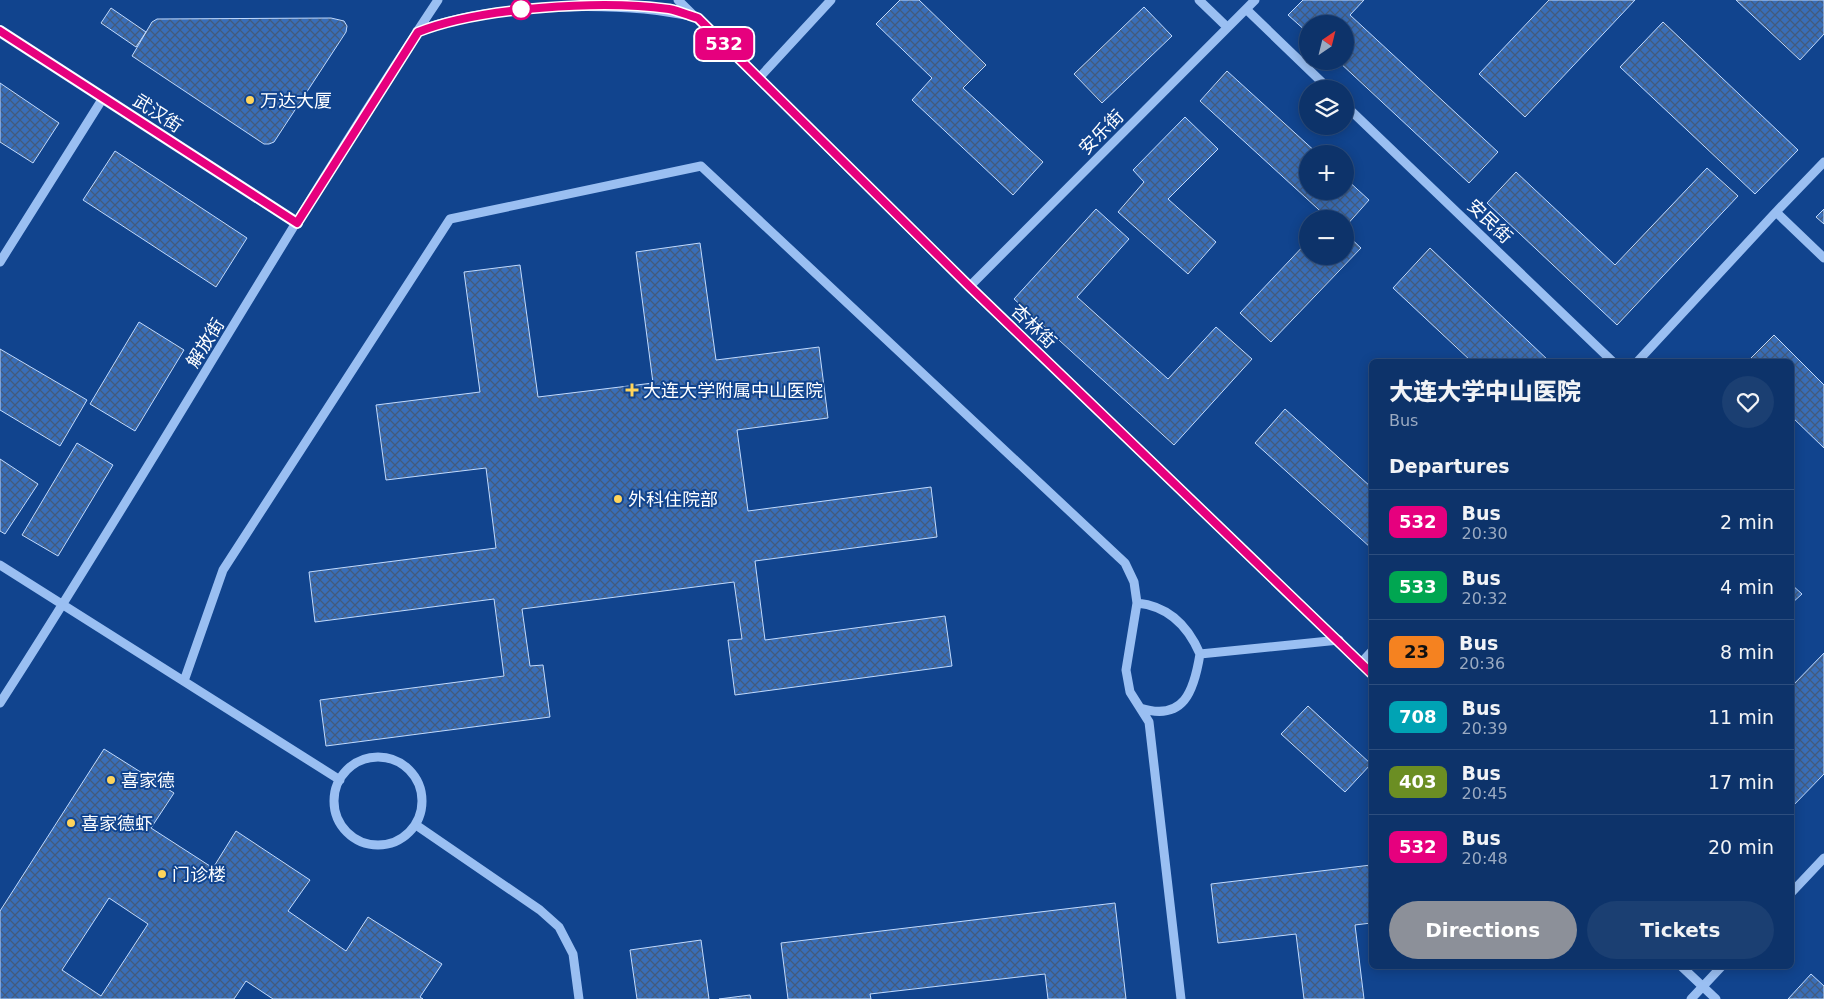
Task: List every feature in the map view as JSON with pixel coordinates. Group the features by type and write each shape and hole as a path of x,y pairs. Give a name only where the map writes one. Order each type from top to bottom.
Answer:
{"main road":[{"name":"武汉街","path":"0,30 297,223"}],"street":[{"name":"解放街","path":"0,703 64,604 297,223 438,0"},
{"name":"杏林街","path":"678,0 970,287 1339,640 1369,671"},
{"path":"759,78 831,0"},
{"path":"1199,0 1227,27"},
{"name":"安乐街","path":"970,287 1255,0"},
{"path":"418,32 446,21 474,14 552,6 607,3 669,9 698,18"},
{"path":"1246,9 1319,80"},
{"path":"0,262 103,98"},
{"name":"安民街","path":"1354,114 1610,359"},
{"path":"1640,359 1824,162"},
{"path":"184,681 223,570 450,219 701,166 1125,563 1134,582 1137,603 1126,670 1130,692 1149,722 1180,999"},
{"path":"1776,212 1824,258"},
{"path":"0,565 340,780"},
{"path":"1137,603 1165,609 1181,622 1200,654 1191,693 1171,711 1152,712 1140,708"},
{"path":"1200,654 1339,640"},
{"path":"1361,663 1369,654"},
{"path":"370,758 384,758 398,762 410,771 418,784 422,797 421,812 416,824 406,835 394,843 381,845 366,844 343,828 336,814 334,800 340,780 356,764 370,758"},
{"path":"416,824 540,910 559,927 573,954 579,999"},
{"path":"1794,890 1824,858"},
{"path":"1684,969 1716,999"},
{"path":"1691,999 1719,969"}],"building":[{"path":"900,0 919,0 986,65 963,88 1043,162 1013,195 912,100 932,78 876,24"},
{"path":"1303,0 1364,0 1350,15 1299,15 1299,25 1288,15"},
{"path":"1549,0 1635,0 1525,117 1479,74"},
{"path":"1736,0 1824,0 1824,34 1800,60"},
{"path":"1144,7 1172,36 1102,103 1074,74"},
{"path":"111,8 146,32 136,47 101,23"},
{"name":"万达大厦","path":"331,18 344,21 347,26 346,32 274,142 269,144 264,144 132,56 152,22 157,19"},
{"path":"1354,19 1498,152 1469,183 1348,70 1354,70"},
{"path":"1663,22 1798,150 1755,194 1620,67"},
{"path":"1227,71 1308,145 1299,145 1299,192 1200,101"},
{"path":"0,83 59,123 33,163 0,142"},
{"path":"1185,117 1218,149 1168,199 1216,242 1188,274 1118,212 1144,182 1133,170"},
{"path":"115,151 247,238 216,287 83,200"},
{"path":"1707,168 1738,196 1617,325 1487,203 1516,172 1615,265"},
{"path":"1354,186 1369,200 1354,217 1354,210 1319,210 1308,200 1354,200"},
{"path":"1096,209 1129,239 1077,297 1168,379 1216,327 1252,359 1174,445 1014,299"},
{"path":"1824,209 1824,224 1816,217"},
{"path":"1354,241 1361,248 1354,255"},
{"name":"外科住院部","path":"700,243 716,360 819,347 828,418 737,430 748,511 931,487 937,537 755,561 765,640 945,616 952,666 735,695 728,640 742,639 734,582 522,609 530,666 543,665 550,717 326,746 320,700 504,676 494,599 315,622 309,572 496,548 486,468 386,480 376,405 480,392 464,272 520,265 538,397 653,383 636,252"},
{"path":"1430,248 1547,359 1469,359 1393,288"},
{"path":"1299,251 1299,265 1345,265 1271,342 1240,313"},
{"path":"139,322 184,350 135,431 90,404"},
{"path":"1774,335 1824,385 1824,448 1794,419 1794,359 1750,359"},
{"path":"0,349 87,400 60,446 0,410"},
{"path":"1285,409 1369,485 1369,546 1255,443"},
{"path":"77,443 113,465 58,556 22,535"},
{"path":"0,459 38,484 5,534 0,531"},
{"path":"1794,587 1802,594 1794,601"},
{"path":"1824,653 1824,774 1794,805 1794,684"},
{"path":"1308,706 1369,762 1369,766 1345,792 1281,734"},
{"name":"门诊楼","path":"104,749 174,793 151,828 213,868 236,831 310,880 288,911 346,951 368,917 442,964 420,997 423,999 273,999 246,981 234,999 0,999 0,911","holes":["109,898 148,924 101,996 62,970"]},
{"path":"1369,865 1369,923 1355,925 1364,999 1304,999 1296,934 1218,943 1211,884"},
{"path":"1115,903 1126,999 1048,999 1045,974 870,994 871,999 788,999 781,943"},
{"path":"701,940 709,999 637,999 630,950"},
{"path":"1811,974 1824,986 1824,999 1788,999"},
{"path":"750,995 751,999 719,999"}],"bus line":[{"name":"532","path":"0,31 297,223 418,32 446,21 474,14 552,6 607,3 669,9 698,18 970,287 1339,640 1369,671"}],"place":[{"name":"万达大厦","path":"250,100"},
{"name":"大连大学附属中山医院","path":"632,390"},
{"name":"外科住院部","path":"618,499"},
{"name":"喜家德","path":"111,780"},
{"name":"喜家德虾","path":"71,823"},
{"name":"门诊楼","path":"162,874"}]}
